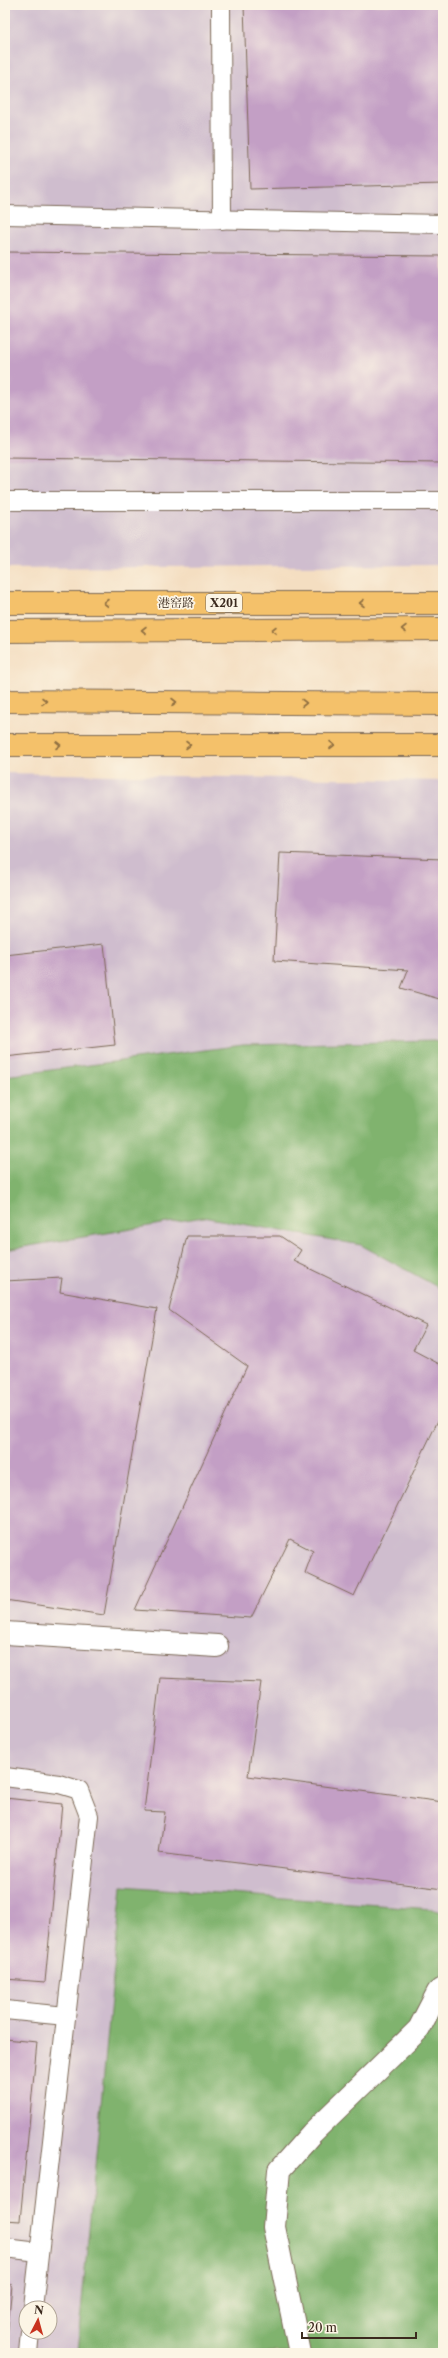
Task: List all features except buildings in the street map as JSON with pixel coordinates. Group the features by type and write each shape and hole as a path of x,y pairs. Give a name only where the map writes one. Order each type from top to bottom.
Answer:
{"main road":[{"name":"港窑路","path":"5,603 443,603"},
{"path":"5,631 443,629"},
{"path":"5,701 443,704"},
{"path":"5,746 443,745"}],"street":[{"path":"5,1633 217,1646"},
{"path":"300,2353 274,2227 279,2170 312,2133 419,2029 438,1992 443,1988"}],"lane":[{"path":"221,5 222,220"},
{"path":"5,215 443,224"},
{"path":"5,501 443,501"},
{"path":"5,1777 59,1784 79,1790 89,1816 34,2300"},
{"path":"5,2010 66,2016"},
{"path":"5,2248 39,2252"},
{"path":"28,2353 29,2340"}],"shaded area":[{"path":"5,5 443,5 443,565 5,568"},
{"path":"5,773 443,781 443,1043 434,1041 243,1045 5,1076"},
{"path":"203,1217 361,1245 443,1290 443,1913 432,1909 122,1886 77,2353 5,2353 5,1250"}],"green space":[{"path":"434,1041 443,1043 443,1290 361,1245 203,1217 5,1250 5,1076 243,1045"},
{"path":"122,1886 432,1909 443,1913 443,2353 77,2353"}]}
